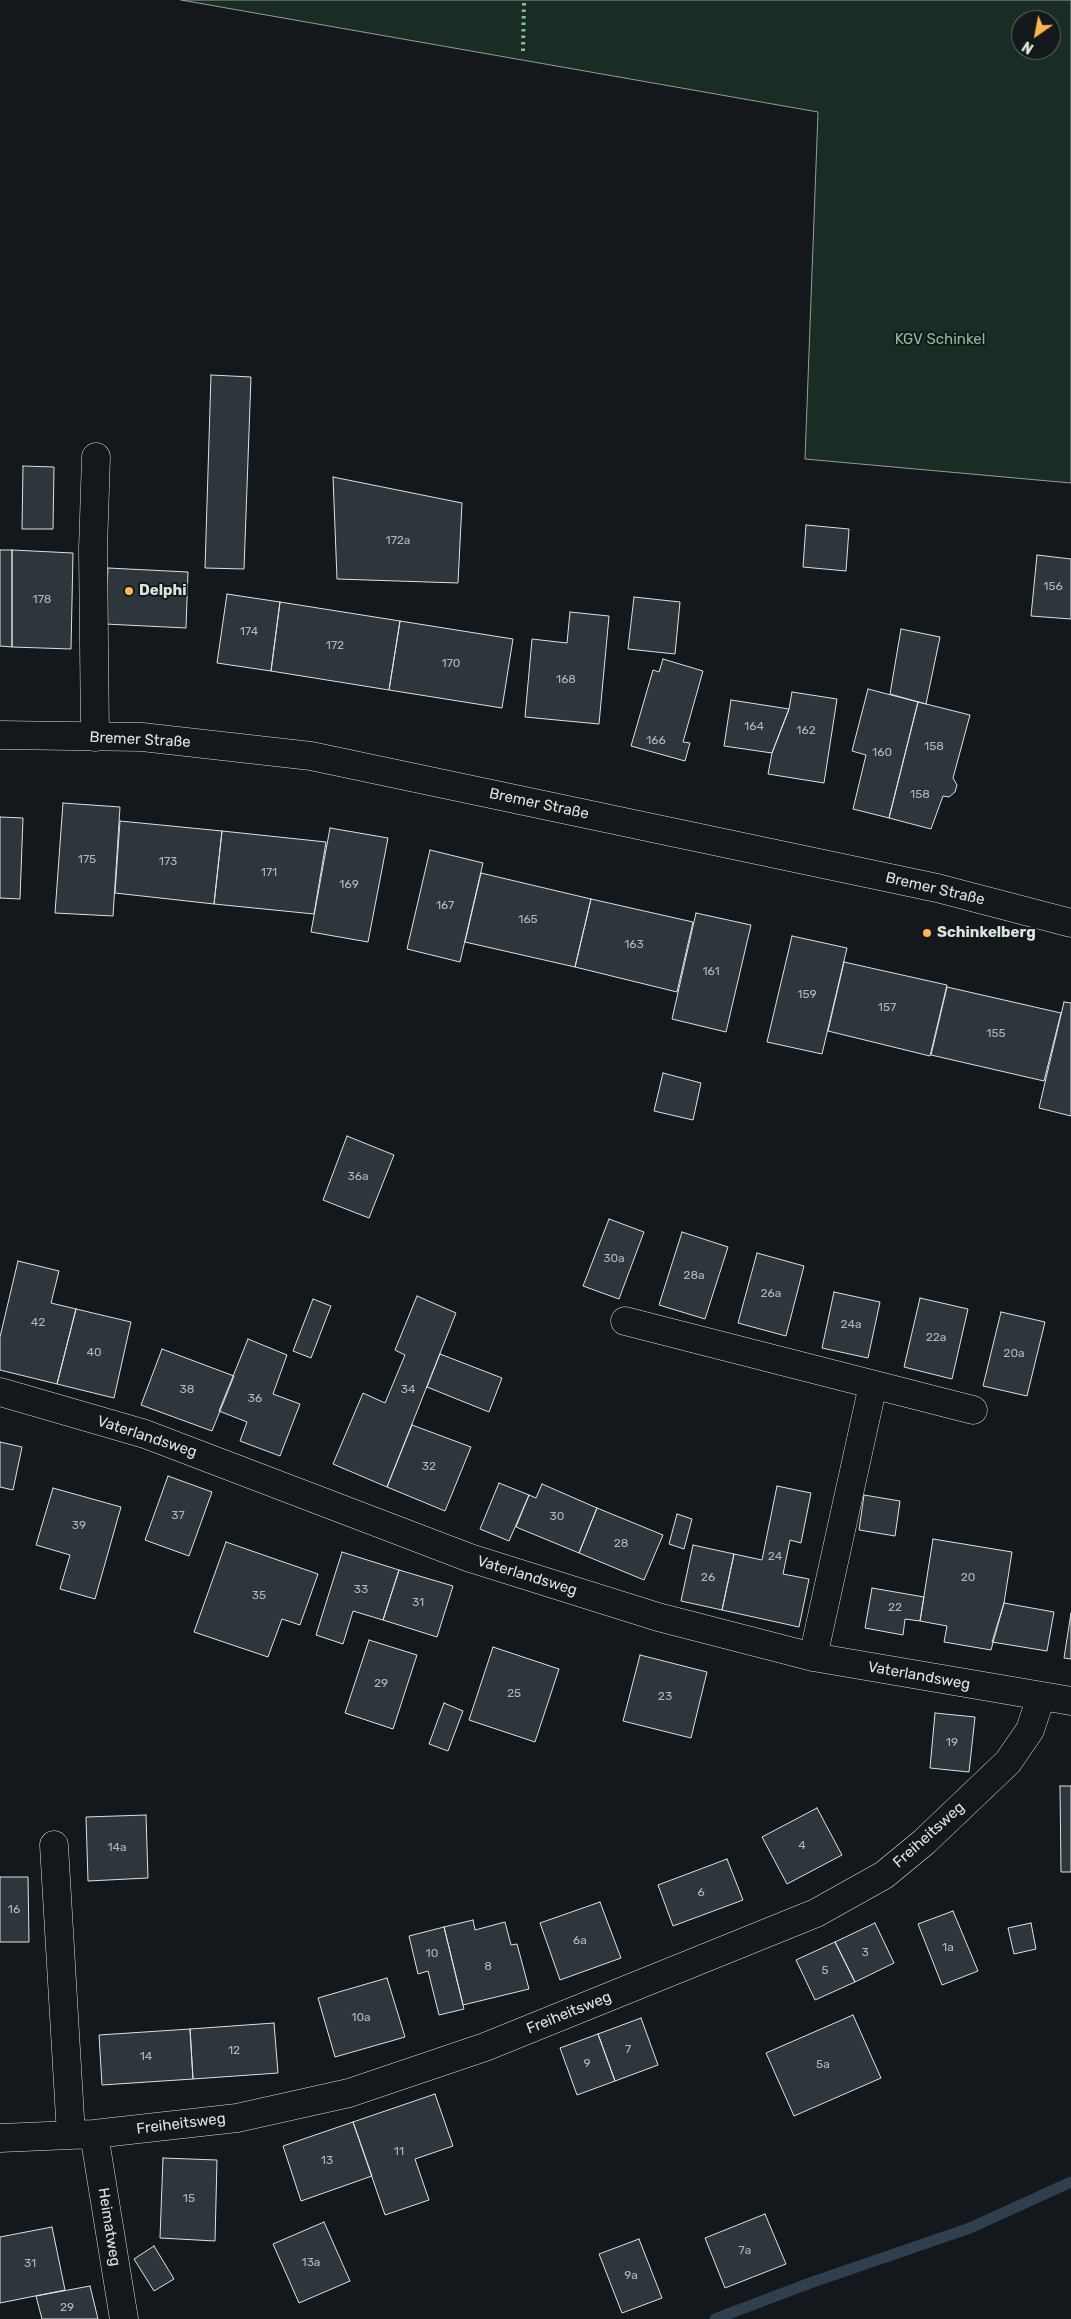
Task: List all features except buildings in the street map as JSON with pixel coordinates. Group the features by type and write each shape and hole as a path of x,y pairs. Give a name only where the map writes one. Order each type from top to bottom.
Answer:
{"street":[{"path":"94,737 93,549 96,457"},
{"name":"Bremer Straße","path":"0,735 142,737 311,756 927,886 1071,923"},
{"path":"626,1321 973,1410"},
{"path":"813,1658 874,1385"},
{"name":"Vaterlandsweg","path":"0,1392 145,1434 470,1558 658,1617 813,1658 1071,1701"},
{"name":"Freiheitsweg","path":"0,2138 82,2135 237,2118 349,2093 485,2047 816,1913 884,1875 924,1842 1008,1762 1030,1730 1041,1697"},
{"name":"Heimatweg","path":"54,1845 82,2135 124,2319"}],"green space":[{"name":"KGV Schinkel","path":"181,0 1071,0 1071,483 805,459 818,112"}],"waterway":[{"path":"715,2319 810,2283 970,2228 1071,2182"}],"hedge":[{"path":"523,51 524,0"}],"place":[{"name":"Delphi","path":"129,591"},
{"name":"Schinkelberg","path":"927,933"}]}
